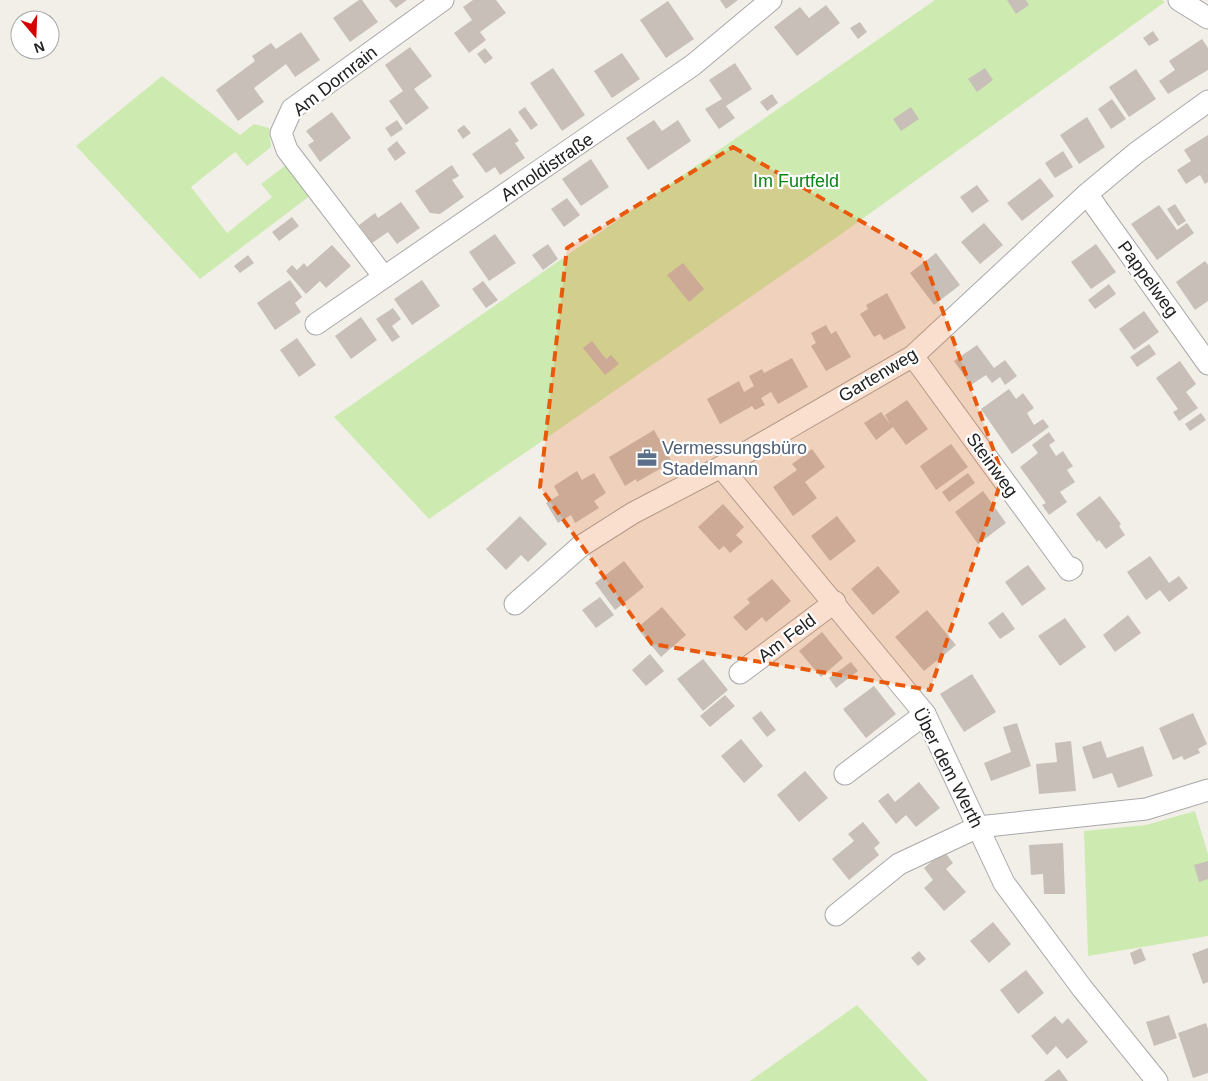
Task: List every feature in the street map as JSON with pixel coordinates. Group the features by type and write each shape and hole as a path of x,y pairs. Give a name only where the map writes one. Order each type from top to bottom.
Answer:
{"street":[{"name":"Am Dornrain","path":"384,276 286,150 281,133 292,109 443,0"},
{"name":"Arnoldistraße","path":"316,324 384,276 584,142 693,65 772,0"},
{"path":"1179,0 1208,18"},
{"name":"Gartenweg","path":"515,604 581,546 633,513 721,466 913,356 1087,194 1136,153 1208,100"},
{"name":"Pappelweg","path":"1087,194 1208,364"},
{"name":"Steinweg","path":"913,356 1070,570 1072,568"},
{"name":"Über dem Werth","path":"721,466 835,602 925,714 1004,884 1082,988 1157,1081"},
{"name":"Am Feld","path":"740,673 835,602"},
{"path":"845,774 925,714"},
{"path":"836,915 899,864 978,827 1146,809 1208,790"}],"highlighted area":[{"path":"733,147 923,257 1003,476 930,690 652,644 540,487 567,248"}],"green space":[{"name":"Im Furtfeld","path":"935,0 1161,0 1165,2 837,237 429,519 334,417"},
{"path":"162,76 240,135 254,124 269,128 271,147 247,166 235,152 191,187 227,233 272,197 261,184 286,165 311,195 200,279 76,146"},
{"path":"1195,811 1208,854 1208,936 1088,956 1084,831 1146,825"},
{"path":"857,1005 928,1081 750,1081"}],"building":[{"path":"359,0 362,0 378,22 350,42 333,18"},
{"path":"389,0 407,0 396,8"},
{"path":"473,0 496,0 506,13 480,32 486,40 469,53 454,33 472,20 463,7"},
{"path":"720,0 738,0 726,9"},
{"path":"1007,0 1026,0 1029,5 1016,14"},
{"path":"668,1 694,39 666,58 640,20"},
{"path":"826,5 840,23 797,56 774,27 800,7 809,18"},
{"path":"860,22 867,32 858,39 850,28"},
{"path":"1153,31 1159,40 1149,46 1143,38"},
{"path":"301,32 320,60 295,77 286,64 254,88 264,102 238,121 216,90 255,61 252,56 271,43 276,49"},
{"path":"1202,39 1208,48 1208,70 1168,94 1159,81 1175,70 1169,61"},
{"path":"410,47 432,76 414,89 429,108 406,125 389,101 403,91 385,65"},
{"path":"485,48 493,58 485,64 477,54"},
{"path":"622,53 640,79 612,98 594,71"},
{"path":"735,63 752,89 726,106 735,118 719,129 705,109 722,99 709,80"},
{"path":"553,68 585,115 562,131 530,83"},
{"path":"985,68 993,80 977,92 968,79"},
{"path":"1136,69 1156,99 1129,117 1109,87"},
{"path":"772,94 778,103 767,111 760,102"},
{"path":"1112,99 1126,119 1111,129 1098,109"},
{"path":"525,107 538,125 531,130 518,112"},
{"path":"911,107 919,119 901,131 893,119"},
{"path":"332,112 351,138 320,162 308,145 314,141 306,131"},
{"path":"1087,117 1105,147 1079,164 1060,135"},
{"path":"397,120 403,129 391,137 385,128"},
{"path":"654,120 662,131 678,120 691,141 648,170 626,138"},
{"path":"464,125 471,133 463,139 457,130"},
{"path":"510,128 519,141 515,143 525,158 500,175 495,167 486,173 472,154"},
{"path":"1208,135 1208,182 1205,184 1200,175 1186,184 1177,170 1191,161 1184,150"},
{"path":"397,141 406,153 395,161 387,149"},
{"path":"1063,151 1073,167 1055,178 1045,163"},
{"path":"591,159 609,187 581,206 562,179"},
{"path":"452,165 459,176 452,180 464,197 440,214 430,213 415,191"},
{"path":"1040,178 1054,196 1022,221 1007,203"},
{"path":"977,185 989,201 972,213 960,197"},
{"path":"567,198 580,215 564,227 551,209"},
{"path":"401,202 420,228 397,244 388,232 372,243 359,225 375,213 378,218"},
{"path":"1175,204 1186,221 1178,226 1167,209"},
{"path":"1159,205 1177,230 1187,223 1194,233 1157,260 1131,224"},
{"path":"292,217 299,226 279,241 272,232"},
{"path":"984,223 1003,245 980,264 961,242"},
{"path":"495,234 516,263 489,281 469,252"},
{"path":"548,244 558,259 543,270 532,255"},
{"path":"1096,244 1116,272 1091,289 1071,262"},
{"path":"332,245 351,266 326,288 320,281 306,294 286,271 292,265 297,270 304,263 307,267"},
{"path":"936,253 960,285 934,305 910,273"},
{"path":"248,255 254,263 240,273 234,266"},
{"path":"1205,261 1208,265 1208,301 1195,310 1176,282"},
{"path":"683,263 704,289 689,302 667,275"},
{"path":"290,280 302,297 295,303 301,312 275,330 257,303"},
{"path":"422,280 440,306 412,325 394,299"},
{"path":"483,281 498,300 486,308 472,289"},
{"path":"1109,284 1116,294 1095,309 1088,300"},
{"path":"887,293 906,328 884,340 880,334 874,337 860,314 868,309 866,305"},
{"path":"393,308 401,319 392,326 400,337 392,342 376,319"},
{"path":"1144,311 1159,332 1134,350 1119,329"},
{"path":"361,317 377,340 351,359 335,336"},
{"path":"826,325 831,334 836,331 851,357 826,371 811,346 816,343 811,333"},
{"path":"297,338 316,365 299,377 280,350"},
{"path":"592,341 606,359 611,355 619,364 605,375 583,348"},
{"path":"1149,344 1156,354 1137,367 1130,357"},
{"path":"977,345 994,368 1005,360 1017,376 1005,385 1000,377 992,383 986,375 971,385 954,361"},
{"path":"792,358 808,387 778,404 771,392 761,398 765,405 755,410 752,406 720,424 707,399 739,381 744,392 754,386 749,376 762,369 764,373"},
{"path":"1180,361 1196,384 1186,392 1198,408 1179,421 1173,412 1178,409 1156,378"},
{"path":"1009,389 1016,399 1023,393 1034,408 1027,413 1034,425 1043,419 1049,427 1012,454 981,409"},
{"path":"907,400 928,429 906,445 893,427 876,440 864,423 881,412 890,424 885,415"},
{"path":"1201,413 1206,420 1190,431 1185,424"},
{"path":"654,430 672,462 637,482 636,479 625,486 609,457"},
{"path":"1049,432 1055,441 1049,445 1056,456 1063,451 1073,466 1067,470 1075,482 1060,492 1067,502 1049,515 1042,505 1046,503 1020,467 1038,453 1032,445"},
{"path":"951,444 968,467 936,490 920,466"},
{"path":"812,449 825,467 805,482 817,498 793,516 773,487 797,470 792,464"},
{"path":"577,471 582,480 594,473 606,493 594,501 599,508 575,523 571,515 558,523 546,503 559,495 554,486"},
{"path":"968,473 975,483 949,502 942,492"},
{"path":"983,491 1006,523 978,544 955,512"},
{"path":"1100,496 1121,524 1119,526 1125,535 1106,549 1099,540 1097,542 1076,514"},
{"path":"723,504 744,527 736,535 743,542 730,553 724,546 719,550 698,527"},
{"path":"520,516 547,544 528,562 521,555 506,570 486,549"},
{"path":"837,516 856,541 830,561 811,536"},
{"path":"1150,556 1169,583 1179,576 1188,588 1169,602 1160,590 1146,600 1127,572"},
{"path":"624,561 644,587 615,610 595,583"},
{"path":"1028,565 1046,589 1022,606 1005,582"},
{"path":"878,566 900,592 873,615 851,589"},
{"path":"772,579 791,601 766,622 762,617 746,631 733,617 750,603 747,599"},
{"path":"600,597 614,615 596,628 582,610"},
{"path":"662,607 686,635 661,657 637,628"},
{"path":"927,610 956,645 924,671 895,637"},
{"path":"1003,612 1015,629 1000,639 988,623"},
{"path":"1128,615 1141,633 1115,652 1103,635"},
{"path":"1065,618 1086,647 1060,666 1038,636"},
{"path":"822,632 843,658 821,677 799,651"},
{"path":"650,654 664,671 646,686 632,670"},
{"path":"703,659 728,690 703,711 677,679"},
{"path":"851,662 858,671 836,688 829,678"},
{"path":"972,674 996,712 964,732 940,694"},
{"path":"874,686 896,714 866,738 843,709"},
{"path":"725,695 735,706 710,727 700,716"},
{"path":"761,711 776,730 767,737 752,718"},
{"path":"1193,713 1207,744 1198,749 1200,753 1184,760 1182,756 1173,760 1159,728"},
{"path":"1017,723 1031,766 991,781 984,763 1011,752 1003,727"},
{"path":"741,739 763,766 744,783 721,756"},
{"path":"1071,741 1076,791 1039,794 1036,764 1057,762 1055,743"},
{"path":"1101,741 1107,758 1143,746 1153,776 1118,788 1112,773 1093,779 1082,747"},
{"path":"805,771 828,798 799,822 777,795"},
{"path":"919,782 940,808 916,827 906,815 896,824 878,801 888,793 895,802"},
{"path":"863,822 880,843 874,848 879,855 849,880 832,859 854,841 848,834"},
{"path":"1063,843 1065,894 1044,894 1043,874 1031,875 1029,845"},
{"path":"944,851 953,863 946,869 966,892 944,911 924,888 933,880 924,868"},
{"path":"1208,861 1208,879 1199,882 1194,865"},
{"path":"993,922 1011,944 989,963 970,941"},
{"path":"1141,948 1146,960 1134,965 1130,953"},
{"path":"1208,948 1208,982 1203,984 1192,954"},
{"path":"919,951 926,959 918,966 911,958"},
{"path":"1026,970 1044,993 1018,1014 1000,990"},
{"path":"1169,1015 1177,1038 1154,1046 1146,1022"},
{"path":"1055,1016 1062,1024 1068,1018 1088,1042 1067,1059 1056,1046 1047,1055 1031,1036"},
{"path":"1206,1023 1208,1029 1208,1073 1193,1078 1178,1033"},
{"path":"1059,1069 1068,1081 1044,1081"}],"place":[{"name":"Vermessungsbüro Stadelmann","path":"647,458"}]}
